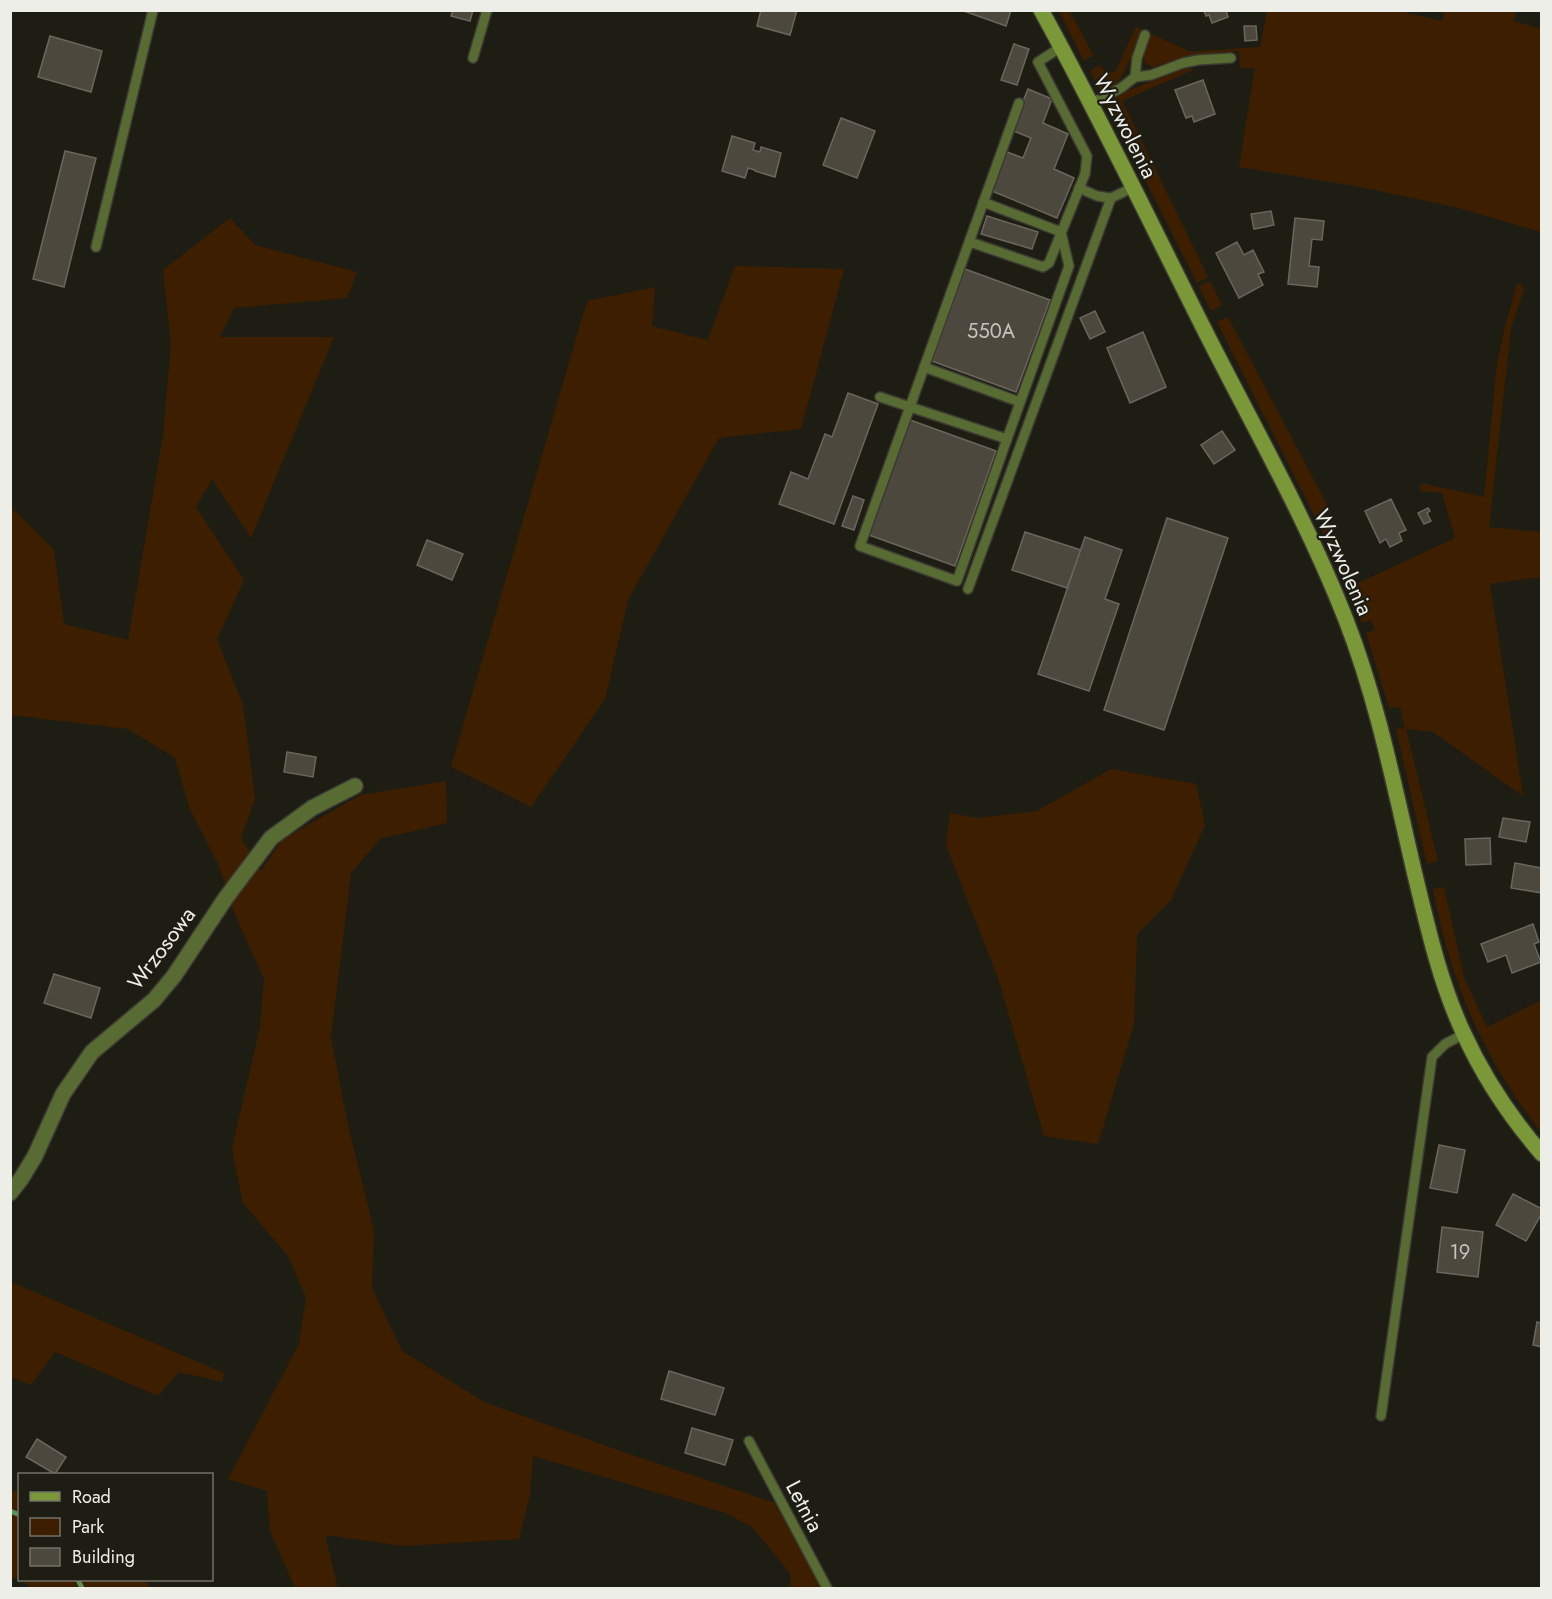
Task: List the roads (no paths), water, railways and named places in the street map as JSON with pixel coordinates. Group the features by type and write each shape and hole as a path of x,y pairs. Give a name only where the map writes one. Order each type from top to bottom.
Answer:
{"street":[{"name":"Wyzwolenia","path":"1041,10 1322,562 1346,620 1374,706 1436,957 1454,1011 1487,1077 1503,1103 1542,1154"},
{"name":"Wrzosowa","path":"10,1192 35,1156 63,1094 92,1052 154,1000 174,976 225,899 272,838 312,808 356,786"}],"lane":[{"path":"96,246 153,10"},
{"path":"473,58 487,10"},
{"path":"1135,77 1137,58 1145,35"},
{"path":"970,242 1043,267 1049,263 1085,174 1087,156 1038,62 1060,47"},
{"path":"1090,104 1121,88 1135,77 1151,75 1197,60 1231,58"},
{"path":"1019,103 860,546 957,581 1069,266 1061,232"},
{"path":"1079,188 1097,196 1111,198 1132,188"},
{"path":"968,589 1111,198"},
{"path":"983,202 1061,232"},
{"path":"924,367 1020,402"},
{"path":"880,397 1007,439"},
{"path":"1381,1416 1432,1057 1445,1044 1464,1034"},
{"name":"Letnia","path":"749,1442 827,1588"}],"waterway":[{"path":"10,1511 18,1514"},
{"path":"78,1581 82,1588"}]}
